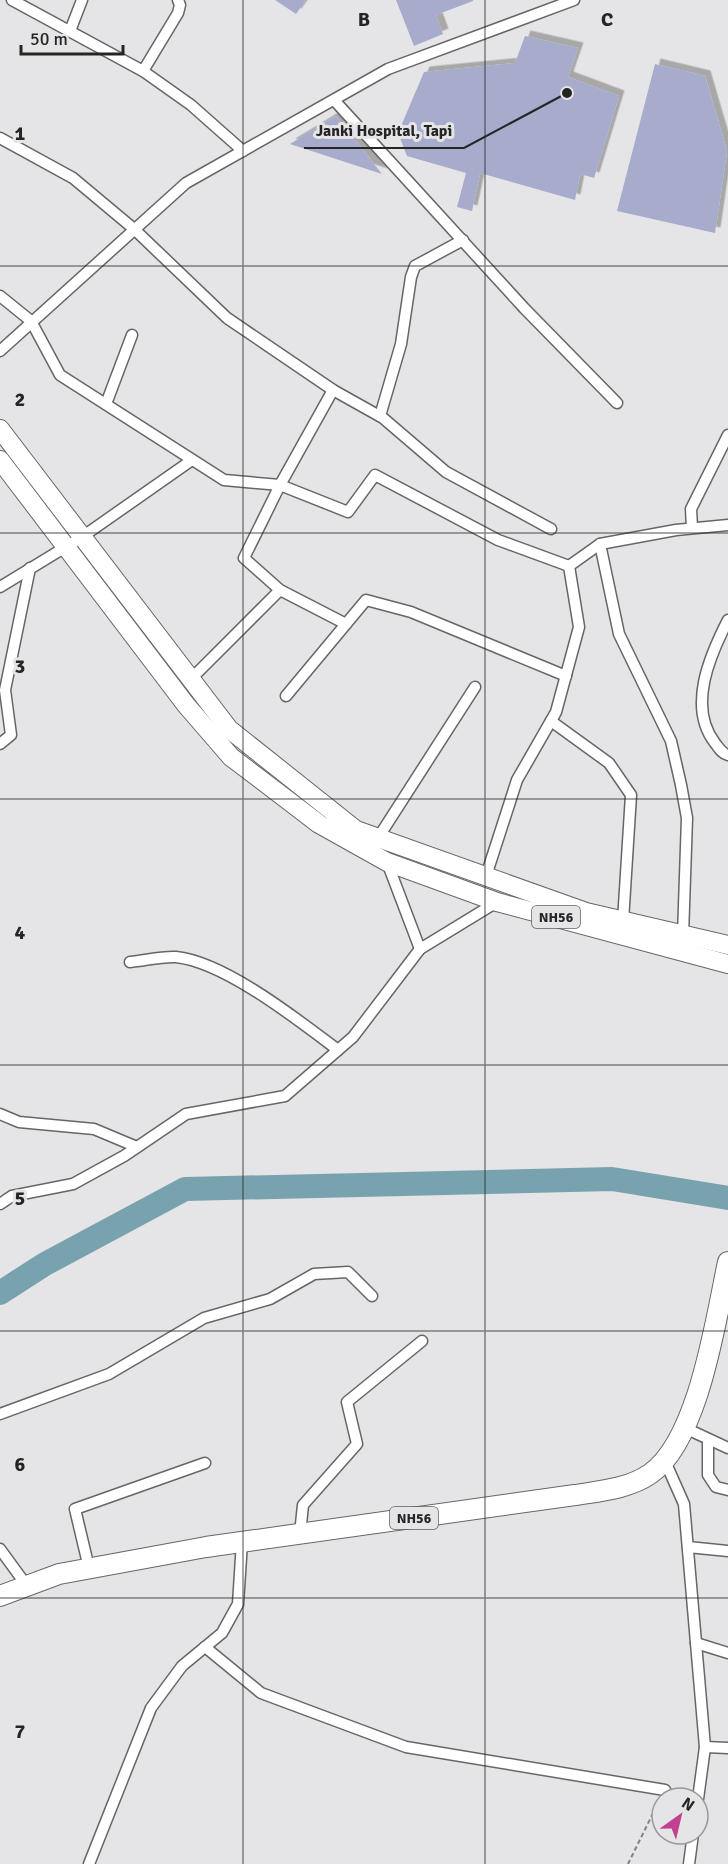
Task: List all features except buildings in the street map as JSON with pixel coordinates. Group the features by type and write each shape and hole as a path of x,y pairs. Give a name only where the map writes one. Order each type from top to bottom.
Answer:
{"highway":[{"name":"NH56","path":"0,1596 59,1574 89,1568 242,1542 575,1495 630,1485 651,1473 664,1459 690,1419 728,1262"}],"main road":[{"path":"0,429 229,729 356,830 586,912 728,945"},
{"path":"0,460 186,705 231,757 319,824 387,862"},
{"name":"NH56","path":"387,862 497,902 728,964"}],"street":[{"path":"12,0 143,71 190,105 243,151"},
{"path":"70,32 82,0"},
{"path":"143,71 178,13 180,5 178,0"},
{"path":"0,351 186,183 388,69 574,0"},
{"path":"334,100 617,403"},
{"path":"0,138 74,178 134,229 227,318 333,390 380,416 446,472 551,529"},
{"path":"380,416 401,344 411,277 415,266 463,240"},
{"path":"0,296 31,321 60,375 224,480 280,485 348,512 375,475 498,540 569,566"},
{"path":"106,404 132,334"},
{"path":"333,390 280,485 244,558 280,590 346,624"},
{"path":"692,528 691,509 728,435"},
{"path":"0,587 82,537 192,460"},
{"path":"569,566 600,544 692,528 728,525"},
{"path":"600,544 619,634 671,741 681,785 687,818 683,934"},
{"path":"486,876 517,780 556,712 566,676 579,627 569,566"},
{"path":"0,744 11,735 4,677 30,568"},
{"path":"191,679 280,590"},
{"path":"286,696 366,600 411,612 566,676"},
{"path":"728,620 711,653 701,704 706,732 723,753 728,755"},
{"path":"378,838 475,687"},
{"path":"551,721 609,763 631,795 623,921"},
{"path":"387,862 420,949"},
{"path":"0,1204 12,1196 73,1184 186,1114 285,1096 353,1037 420,949 497,902"},
{"path":"130,963 174,957 197,961 268,998 338,1050"},
{"path":"0,1114 19,1122 94,1129 136,1147"},
{"path":"0,1414 109,1374 204,1318 270,1299 314,1274 348,1272 372,1296"},
{"path":"300,1534 303,1505 357,1444 347,1402 422,1341"},
{"path":"685,1428 728,1448"},
{"path":"708,1439 708,1475 716,1487 728,1490"},
{"path":"664,1459 684,1504 705,1747 700,1786"},
{"path":"89,1568 75,1509 206,1463"},
{"path":"89,1864 151,1708 182,1666 222,1633 238,1604 242,1542"},
{"path":"688,1547 728,1551"},
{"path":"0,1549 27,1586"},
{"path":"696,1643 728,1653"},
{"path":"205,1647 261,1693 406,1747 650,1788"},
{"path":"705,1747 728,1748"},
{"path":"689,1864 691,1846"}],"path":[{"path":"628,1864 650,1820"}],"waterway":[{"path":"0,1293 45,1264 185,1189 612,1179 728,1198"}],"place":[{"name":"Janki Hospital, Tapi","path":"567,93"}]}
